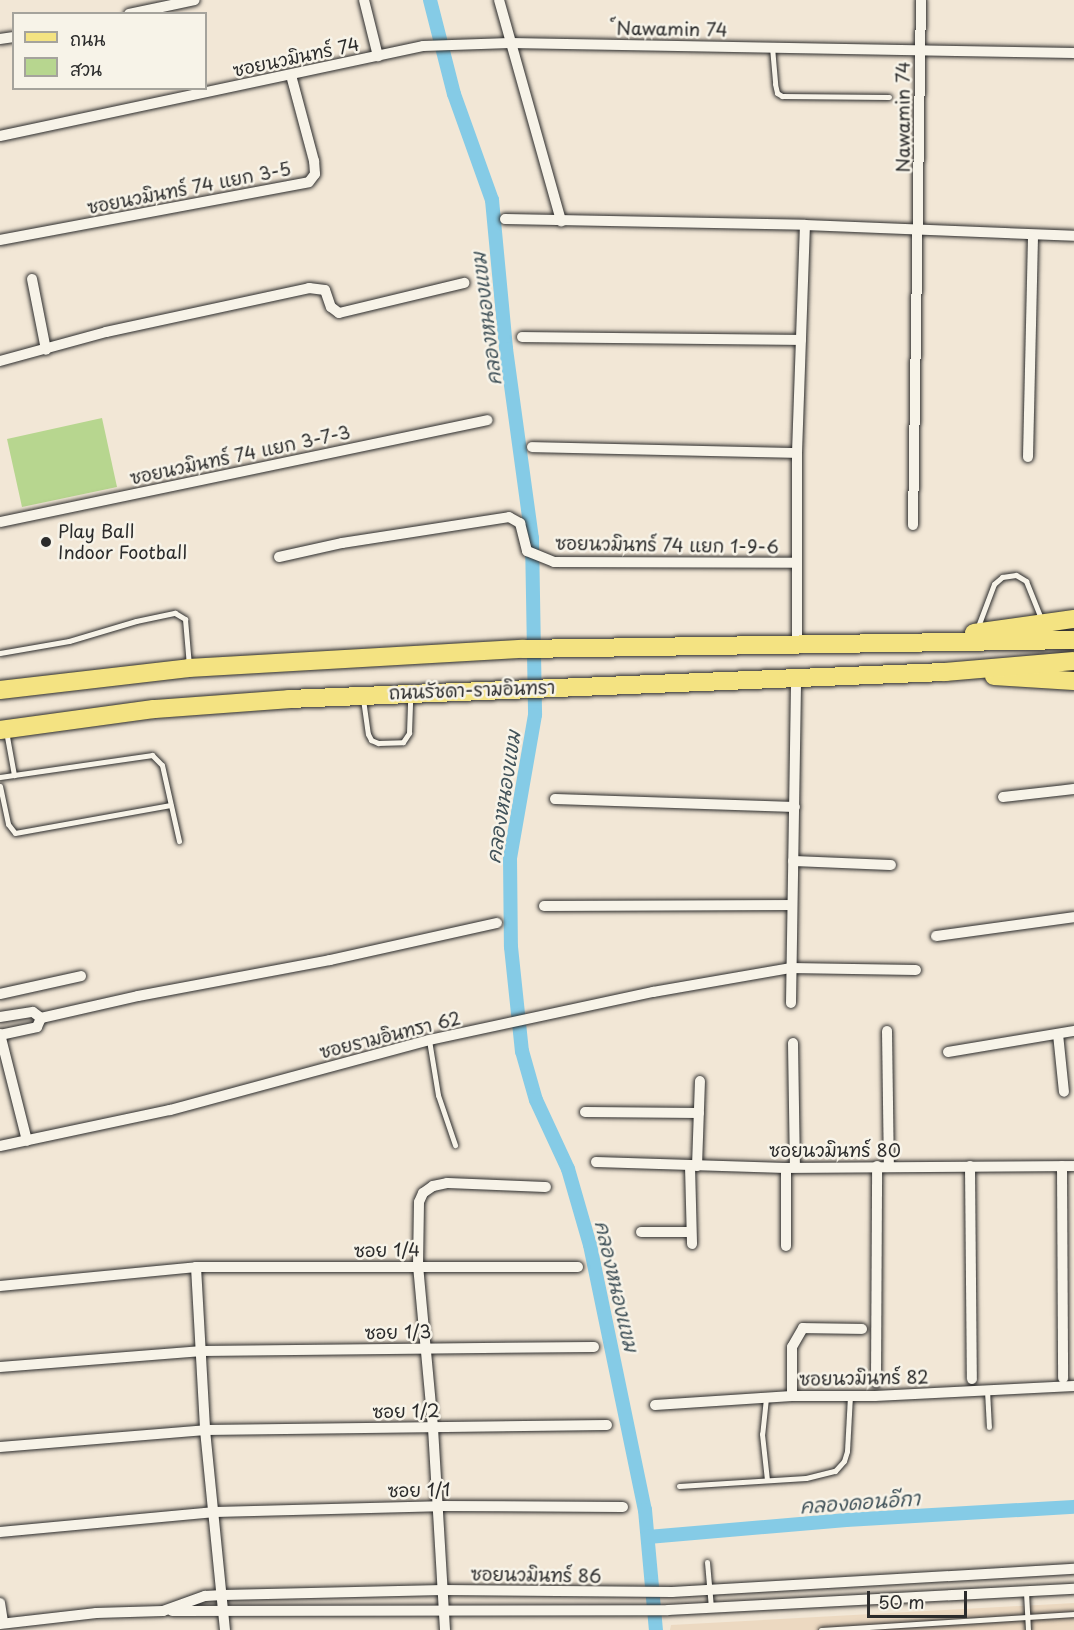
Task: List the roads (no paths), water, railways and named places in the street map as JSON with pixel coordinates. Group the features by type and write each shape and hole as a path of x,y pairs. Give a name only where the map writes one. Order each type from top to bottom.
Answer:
{"main road":[{"name":"ถนนรัชดา-รามอินทรา","path":"910,644 1074,620"},
{"name":"ถนนรัชดา-รามอินทรา","path":"0,690 189,668 522,649 1074,640"},
{"name":"ถนนรัชดา-รามอินทรา","path":"3,730 154,709 363,695 945,672 1074,661"},
{"name":"ถนนรัชดา-รามอินทรา","path":"945,672 1074,681"}],"street":[{"path":"138,12 195,0"},
{"path":"364,0 378,56"},
{"path":"499,0 561,221"},
{"path":"920,50 921,0"},
{"name":"์Nawamin 74","path":"423,46 510,42 920,50"},
{"name":"ซอยนวมินทร์ 74","path":"0,136 423,46"},
{"name":"Nawamin 74","path":"913,525 920,50 1074,53"},
{"name":"ซอยนวมินทร์ 74 แยก 3-5","path":"0,240 309,182 315,174 314,161 291,75"},
{"path":"505,219 805,225 1074,236"},
{"path":"797,645 797,453 805,225"},
{"path":"1028,457 1033,236"},
{"path":"32,279 46,350"},
{"path":"0,361 106,332 309,288 325,290 331,307 339,314 464,283"},
{"path":"522,337 801,340"},
{"name":"ซอยนวมินทร์ 74 แยก 3-7-3","path":"0,522 487,420"},
{"path":"532,447 797,453"},
{"name":"ซอยนวมินทร์ 74 แยก 1-9-6","path":"279,556 342,543 509,517 520,523 527,551 554,562 796,563"},
{"path":"791,1003 796,678"},
{"path":"1003,797 1074,789"},
{"path":"555,799 795,807"},
{"path":"793,861 891,865"},
{"path":"544,906 791,905"},
{"path":"936,936 1074,917"},
{"path":"40,1018 138,996 330,960 497,923"},
{"name":"ซอยรามอินทรา 62","path":"0,1146 170,1110 429,1040 653,992 790,968 916,970"},
{"path":"0,994 81,976"},
{"path":"0,1017 33,1012 40,1018"},
{"path":"27,1141 1,1040 37,1027 40,1018"},
{"path":"876,1382 887,1031"},
{"path":"948,1052 1074,1032"},
{"path":"1058,1034 1064,1092"},
{"path":"786,1246 793,1043"},
{"path":"692,1244 693,1166 700,1081"},
{"path":"585,1112 699,1113"},
{"name":"ซอยนวมินทร์ 80","path":"596,1162 790,1167 1074,1166"},
{"path":"970,1166 972,1379"},
{"path":"1062,1166 1063,1378"},
{"path":"445,1630 433,1427 418,1266 419,1202 423,1193 433,1186 447,1183 546,1187"},
{"path":"641,1232 692,1232"},
{"path":"196,1267 205,1430 225,1630"},
{"name":"ซอย 1/4","path":"0,1286 196,1267 578,1267"},
{"path":"792,1396 792,1347 803,1328 862,1329"},
{"name":"ซอย 1/3","path":"0,1367 202,1351 594,1347"},
{"name":"ซอยนวมินทร์ 82","path":"656,1405 792,1396 850,1396 1074,1386"},
{"name":"ซอย 1/2","path":"0,1448 205,1430 607,1425"},
{"name":"ซอย 1/1","path":"0,1532 215,1512 438,1506 623,1507"},
{"name":"ซอยนวมินทร์ 86","path":"163,1611 205,1596 223,1595 443,1590 655,1593 1074,1569"},
{"name":"ซอยนวมินทร์ 86","path":"6,1625 96,1613 224,1610 668,1610 1074,1589"},
{"path":"655,1593 656,1610"},
{"path":"0,1603 6,1625"}],"lane":[{"path":"772,47 775,84 777,93 782,96 890,97"},
{"path":"975,633 994,584 1002,576 1016,575 1026,581 1043,623"},
{"path":"0,653 69,641 136,621 175,613 185,619 189,668"},
{"path":"363,695 368,734 378,743 386,743 403,742 407,738 410,693"},
{"path":"3,730 14,775"},
{"path":"0,777 152,755 162,765 179,841"},
{"path":"0,786 8,824 15,833 171,805"},
{"path":"429,1040 438,1095 455,1145"},
{"path":"987,1390 989,1427"},
{"path":"679,1486 806,1478 835,1471 844,1461 847,1451 850,1396"},
{"path":"766,1398 762,1434 767,1480"},
{"path":"707,1562 711,1608"},
{"path":"1026,1592 1028,1630"},
{"path":"821,1630 1074,1614"}],"waterway":[{"name":"คลองหนองแขม","path":"430,0 454,94 492,200 506,349 532,538 535,715 510,858 511,947 522,1051 536,1100 568,1169 590,1245 645,1510 656,1630"},
{"name":"คลองดอนอีกา","path":"648,1537 846,1520 1074,1507"}],"place":[{"name":"Play Ball Indoor Football","path":"46,542"}]}
